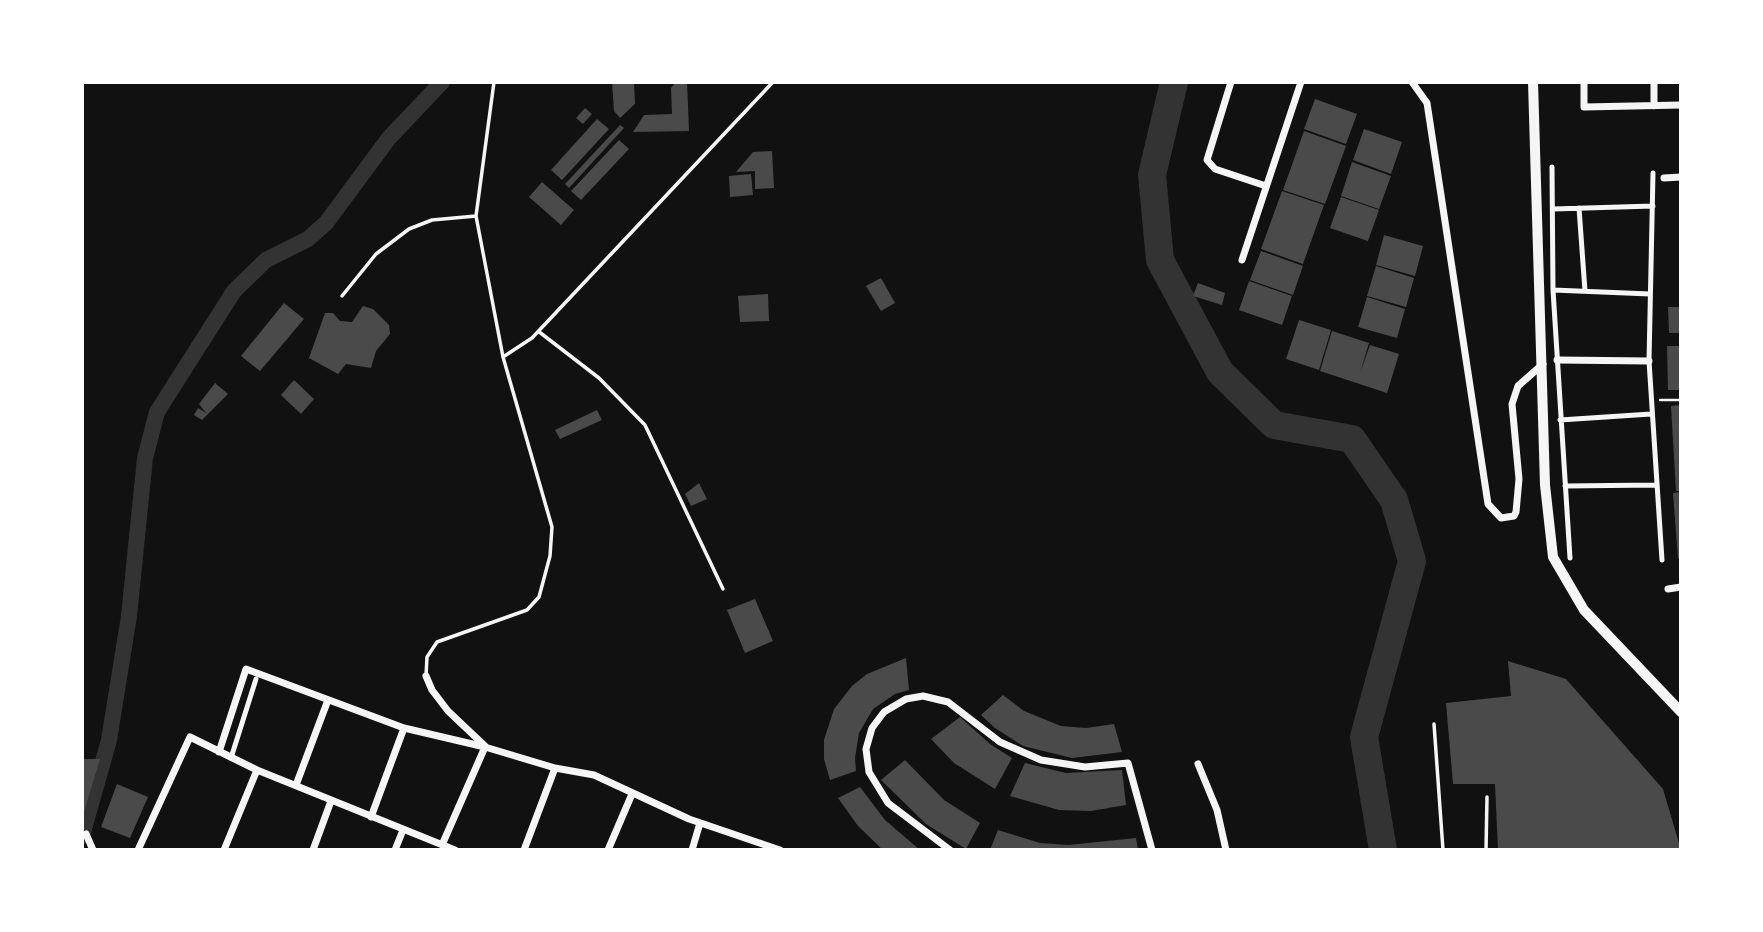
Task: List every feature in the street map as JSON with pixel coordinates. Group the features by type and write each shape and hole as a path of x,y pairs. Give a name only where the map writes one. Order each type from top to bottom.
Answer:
{"main road":[{"path":"1533,82 1544,363 1545,485 1553,557 1584,610 1681,712"}],"street":[{"path":"1231,82 1207,160 1215,169 1266,187"},
{"path":"1242,260 1301,82"},
{"path":"1412,82 1427,103 1488,504 1501,518 1514,516 1516,512 1519,479 1512,404 1518,386 1544,363"},
{"path":"1584,82 1584,107 1681,106"},
{"path":"1654,82 1654,106"},
{"path":"1552,167 1553,290 1570,558"},
{"path":"1653,173 1649,361 1662,560"},
{"path":"1664,178 1681,177"},
{"path":"1553,209 1653,206"},
{"path":"1579,208 1585,291"},
{"path":"1553,290 1650,294"},
{"path":"1558,360 1649,361"},
{"path":"1560,420 1651,414"},
{"path":"1565,486 1656,485"},
{"path":"1668,589 1681,587"},
{"path":"219,752 246,669 404,728 485,747 555,768 594,775 700,823 769,849 780,850"},
{"path":"426,676 432,690 448,711 485,747"},
{"path":"231,758 256,679"},
{"path":"950,850 888,803 869,772 866,750 872,728 884,712 906,699 923,696 948,702 1006,746 1050,763 1093,767 1128,763 1152,850"},
{"path":"296,785 328,700"},
{"path":"371,817 404,728"},
{"path":"138,850 190,737 257,770 455,850"},
{"path":"442,845 485,747"},
{"path":"1198,764 1217,810 1226,850"},
{"path":"524,850 555,768"},
{"path":"225,850 257,770"},
{"path":"608,850 632,794"},
{"path":"313,850 331,801"},
{"path":"692,850 700,823"},
{"path":"396,850 403,830"},
{"path":"86,834 93,850"}],"lane":[{"path":"426,676 427,657 437,642 527,610 539,597 546,578 552,527 503,357 476,216 494,82"},
{"path":"503,357 538,331 773,82"},
{"path":"342,296 376,254 409,229 432,220 476,216"},
{"path":"538,331 599,378 645,425 723,589"},
{"path":"1433,724 1443,850"},
{"path":"1486,850 1487,797"}],"path":[{"path":"1650,401 1681,400"}],"building":[{"path":"612,82 634,82 635,104 620,118 614,111"},
{"path":"676,82 687,82 689,131 633,132 644,115 672,114 671,88"},
{"path":"1315,99 1357,114 1346,144 1304,129"},
{"path":"585,108 592,114 583,124 576,118"},
{"path":"597,119 609,129 562,180 551,170"},
{"path":"620,125 624,128 569,188 565,184"},
{"path":"1364,129 1402,142 1391,174 1353,160"},
{"path":"1304,131 1346,146 1325,204 1283,190"},
{"path":"619,140 629,149 581,200 571,191"},
{"path":"772,151 774,188 755,189 755,171 736,172 753,152"},
{"path":"1352,162 1391,176 1379,209 1341,196"},
{"path":"751,174 753,195 730,197 729,176"},
{"path":"542,182 574,210 561,225 529,197"},
{"path":"1282,191 1324,205 1303,264 1261,249"},
{"path":"1341,197 1379,210 1368,241 1330,228"},
{"path":"1384,235 1423,246 1415,276 1376,265"},
{"path":"1261,251 1303,266 1293,295 1250,280"},
{"path":"1376,266 1414,278 1406,307 1367,296"},
{"path":"881,278 895,303 881,311 866,286"},
{"path":"1249,281 1292,296 1282,325 1239,310"},
{"path":"1198,283 1225,293 1222,305 1193,296"},
{"path":"768,294 769,321 740,322 738,296"},
{"path":"1367,297 1405,309 1397,338 1358,327"},
{"path":"284,303 304,319 260,371 241,356"},
{"path":"363,306 373,309 389,325 390,334 376,351 371,368 346,364 338,374 309,358 325,313 333,313 340,321 352,322"},
{"path":"1668,307 1681,307 1681,333 1669,333"},
{"path":"1299,320 1331,330 1319,370 1286,359"},
{"path":"1332,331 1369,343 1360,373 1370,345 1399,354 1387,393 1320,371"},
{"path":"1667,346 1681,346 1681,390 1668,390"},
{"path":"294,380 314,399 301,414 281,395"},
{"path":"215,383 228,394 202,420 194,415 198,408 206,413 199,404"},
{"path":"1681,405 1681,491 1676,491 1671,406"},
{"path":"597,410 602,420 560,439 555,430"},
{"path":"699,483 707,499 691,506 685,494"},
{"path":"1681,492 1681,558 1678,559 1673,493"},
{"path":"755,599 773,641 745,653 727,610"},
{"path":"906,658 909,690 895,694 873,709 859,733 856,771 830,780 824,759 824,740 834,709 852,686 867,674"},
{"path":"1508,661 1566,679 1663,789 1681,850 1498,850 1495,784 1453,784 1446,703 1511,696"},
{"path":"1003,695 1024,711 1061,726 1086,728 1114,724 1122,752 1072,758 1023,746 995,728 981,715"},
{"path":"960,717 990,744 1012,758 995,789 954,763 931,739"},
{"path":"82,759 100,759 83,815 82,815"},
{"path":"905,760 944,800 980,823 966,849 926,824 881,780"},
{"path":"1025,763 1066,773 1122,770 1126,805 1091,811 1059,810 1010,796"},
{"path":"117,784 148,797 130,838 101,827"},
{"path":"860,787 885,820 920,850 883,850 858,826 838,798"},
{"path":"998,830 1040,843 1068,845 1136,838 1138,850 990,850"}],"waterway":[{"path":"82,836 109,740 129,616 145,458 157,412 234,291 266,260 308,239 326,223 389,138 442,82"},
{"path":"1174,82 1152,175 1160,260 1220,372 1274,425 1352,439 1394,500 1412,561 1364,737 1383,850"}]}
